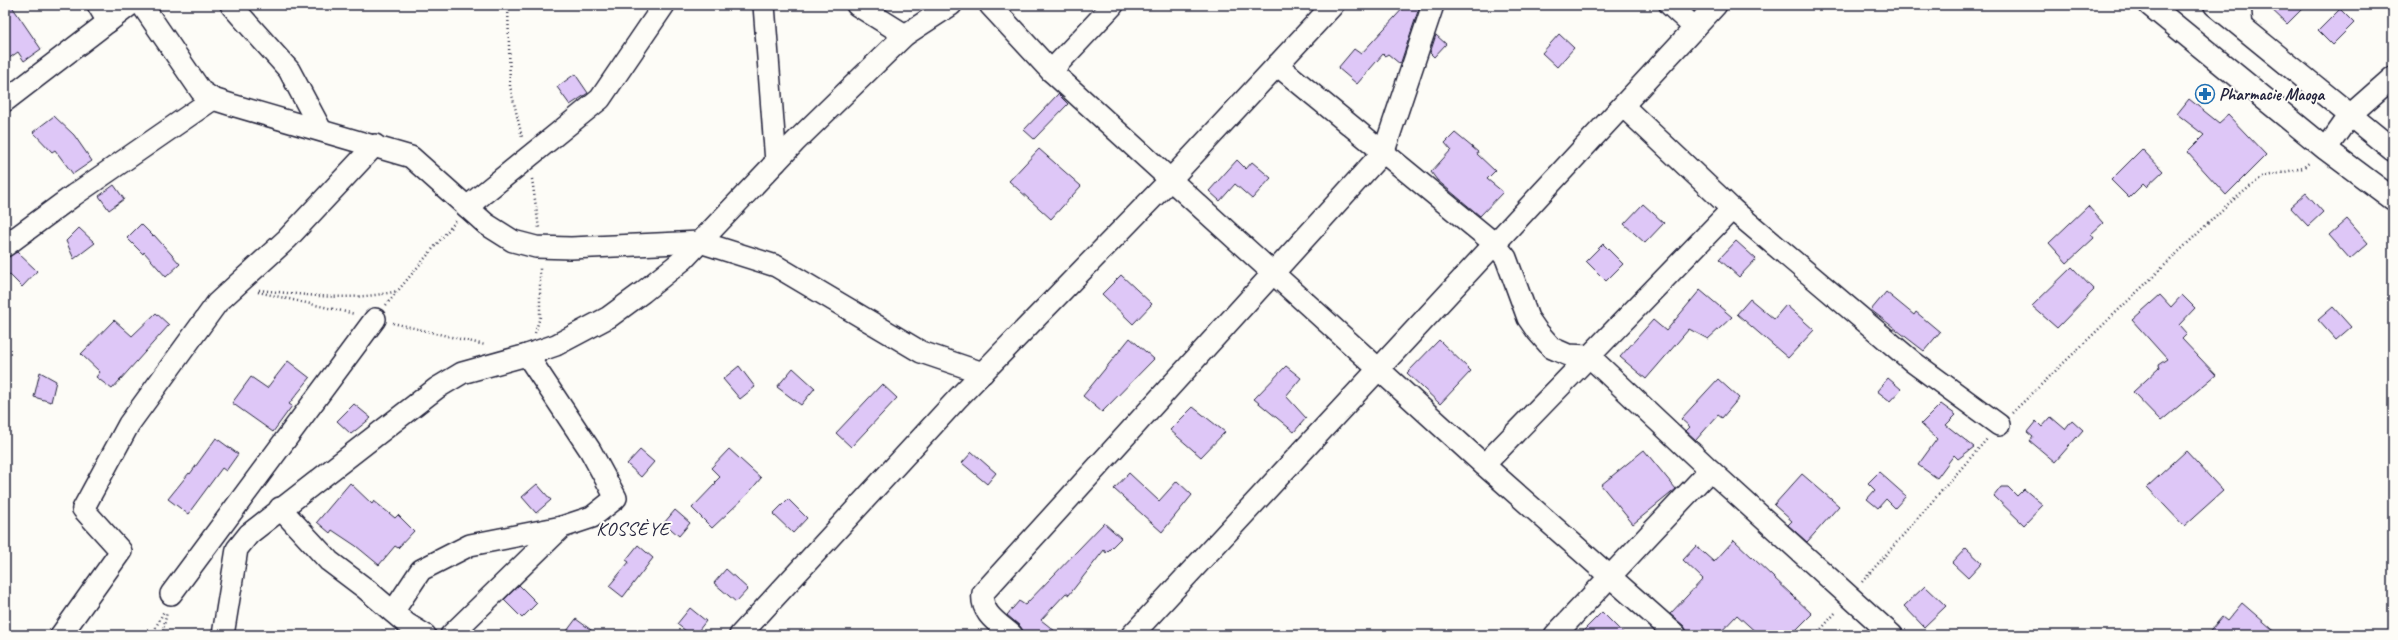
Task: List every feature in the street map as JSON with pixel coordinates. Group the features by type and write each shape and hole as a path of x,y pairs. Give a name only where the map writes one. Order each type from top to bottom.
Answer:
{"main road":[{"path":"2150,5 2326,149 2393,199"},
{"path":"2215,5 2393,150"}],"street":[{"path":"5,101 103,14 130,5"},
{"path":"142,5 201,91 213,99 375,145 411,157 486,224 513,241 536,247 700,242 776,266 921,352 983,373"},
{"path":"231,5 289,70 321,130"},
{"path":"467,207 600,99 664,5"},
{"path":"764,5 776,162"},
{"path":"857,5 905,35"},
{"path":"223,635 237,549 249,534 280,508 437,388 462,373 527,355 556,345 609,317 684,259 776,162 905,35 951,5"},
{"path":"990,5 1052,71 1484,465 1676,635"},
{"path":"1052,71 1113,5"},
{"path":"740,635 983,373 1170,179 1333,5"},
{"path":"1012,635 986,613 982,602 983,593 1272,272 1384,151 1433,5"},
{"path":"1670,5 1695,28"},
{"path":"1132,635 1716,5"},
{"path":"2240,5 2242,27"},
{"path":"1277,64 1495,244 1506,258 1528,318 1552,348 1568,355 1589,356 1710,470 1892,635"},
{"path":"2326,149 2350,115 2393,77"},
{"path":"5,246 74,195 213,99"},
{"path":"1623,106 1732,209 1913,362 1999,425"},
{"path":"61,635 121,551 83,509 129,424 217,303 287,239 375,145"},
{"path":"1484,465 1732,209"},
{"path":"171,594 375,319"},
{"path":"393,612 421,570 470,545 562,527 592,517 616,498 590,450 527,355"},
{"path":"1555,635 1710,470"},
{"path":"280,508 329,561 393,612 425,635"},
{"path":"451,635 562,527"}],"path":[{"path":"1816,635 1999,425 2226,206 2262,177 2303,168 2326,149"},
{"path":"234,287 330,298 370,297 398,290 467,207"},
{"path":"152,635 171,594"}],"building":[{"path":"5,5 11,5 41,49 24,61 18,52 5,61"},
{"path":"1406,5 1420,5 1400,64 1388,54 1385,56 1383,54 1357,84 1338,68 1354,49 1361,54"},
{"path":"2267,5 2306,5 2287,24"},
{"path":"2340,9 2354,23 2332,45 2318,31"},
{"path":"1559,34 1574,48 1557,67 1542,53"},
{"path":"1436,35 1446,44 1434,57 1430,53"},
{"path":"575,74 588,93 570,105 557,87"},
{"path":"1058,94 1068,104 1034,139 1024,130"},
{"path":"2189,99 2219,123 2228,115 2266,155 2226,195 2187,152 2204,135 2177,114"},
{"path":"54,116 74,135 92,161 73,174 55,150 52,152 33,132"},
{"path":"1455,133 1478,152 1477,154 1495,171 1487,179 1503,192 1480,216 1437,180 1431,172 1451,150 1445,143"},
{"path":"1039,149 1081,186 1051,219 1009,181"},
{"path":"2142,149 2163,171 2146,187 2143,184 2129,198 2111,180"},
{"path":"1237,160 1246,169 1252,162 1271,178 1252,199 1235,184 1220,201 1209,191"},
{"path":"114,185 124,199 109,210 99,196"},
{"path":"2306,193 2323,212 2308,226 2290,207"},
{"path":"1643,204 1664,223 1645,243 1624,224"},
{"path":"2088,206 2103,223 2091,234 2094,238 2067,263 2049,243"},
{"path":"2347,219 2368,243 2350,259 2329,235"},
{"path":"141,224 153,236 154,235 180,264 166,277 144,252 143,254 127,238"},
{"path":"79,228 95,243 74,259 66,241"},
{"path":"1736,241 1756,259 1739,277 1719,259"},
{"path":"1603,244 1623,264 1606,281 1586,261"},
{"path":"17,252 37,271 22,287 5,270 5,258"},
{"path":"2072,267 2094,290 2057,328 2032,306"},
{"path":"1121,275 1152,304 1133,324 1102,294"},
{"path":"1700,290 1732,317 1708,339 1689,329 1646,379 1620,357 1653,320 1666,331"},
{"path":"1886,292 1914,315 1916,312 1940,332 1924,351 1871,310"},
{"path":"2160,295 2171,307 2182,295 2195,308 2179,325 2187,334 2182,339 2216,375 2161,421 2133,392 2159,368 2158,365 2167,359 2132,320"},
{"path":"1750,299 1774,319 1786,305 1814,330 1788,358 1737,314"},
{"path":"2333,307 2351,327 2336,340 2318,320"},
{"path":"156,313 169,325 112,389 96,377 100,372 81,354 114,320 132,336"},
{"path":"1130,338 1154,359 1102,412 1083,396"},
{"path":"1439,340 1471,371 1440,404 1407,373"},
{"path":"288,361 310,378 289,404 292,406 273,432 232,403 251,377 267,388"},
{"path":"739,366 755,387 740,399 723,379"},
{"path":"1286,366 1301,378 1286,396 1306,418 1294,432 1254,399"},
{"path":"793,368 815,388 801,405 777,387"},
{"path":"40,372 56,381 51,402 34,397"},
{"path":"1888,378 1901,389 1890,401 1877,391"},
{"path":"1718,379 1739,398 1722,418 1718,415 1696,440 1686,431 1690,427 1681,419"},
{"path":"882,384 897,398 851,447 836,433"},
{"path":"354,404 371,418 351,434 337,421"},
{"path":"1941,404 1956,415 1946,425 1974,447 1958,459 1954,455 1937,478 1918,465 1937,439 1921,424"},
{"path":"1193,407 1225,432 1201,457 1170,430"},
{"path":"2051,417 2065,429 2072,420 2083,430 2055,462 2030,441 2033,437 2027,432 2036,421 2042,427"},
{"path":"216,438 238,454 226,471 222,468 188,514 168,499 189,473 190,474"},
{"path":"729,449 761,478 746,496 712,528 692,508 720,477 711,468"},
{"path":"640,450 654,462 641,477 627,464"},
{"path":"1644,450 1676,489 1633,524 1601,485"},
{"path":"2186,451 2223,491 2184,526 2147,487"},
{"path":"972,452 996,473 987,484 962,463"},
{"path":"1879,472 1906,496 1895,508 1886,499 1878,508 1867,499 1875,490 1868,483"},
{"path":"1129,473 1159,501 1177,481 1192,495 1162,532 1114,489"},
{"path":"1802,474 1839,506 1807,542 1788,525 1792,521 1774,505"},
{"path":"350,483 372,504 374,501 395,518 398,515 414,531 398,548 395,546 379,565 356,546 332,530 330,533 317,522"},
{"path":"537,484 551,500 536,513 522,497"},
{"path":"2001,487 2008,487 2017,496 2024,489 2043,505 2024,525 1994,496"},
{"path":"788,499 807,518 793,533 773,514"},
{"path":"675,510 690,523 679,536 664,523"},
{"path":"1104,523 1121,538 1106,553 1104,550 1069,595 1066,593 1041,620 1060,635 1026,635 1020,626 1007,615 1019,601 1025,605"},
{"path":"1734,540 1812,614 1791,635 1759,635 1737,615 1718,635 1688,635 1684,626 1670,614 1703,579 1683,560 1696,546 1714,562"},
{"path":"638,545 653,558 623,597 609,586 629,562 626,560"},
{"path":"1966,548 1982,563 1968,578 1952,563"},
{"path":"726,569 748,589 736,602 714,583"},
{"path":"519,585 537,603 522,618 504,600"},
{"path":"1925,586 1946,606 1924,627 1904,606"},
{"path":"2242,603 2279,635 2207,635 2222,617 2227,621"},
{"path":"690,608 706,621 695,635 691,635 677,624"},
{"path":"1602,612 1625,635 1579,635"},
{"path":"576,619 598,635 564,635"}],"place":[{"name":"Pharmacie Maoga","path":"2205,94"}],"district":[{"name":"KOSSÈYE","path":"633,529"}]}
